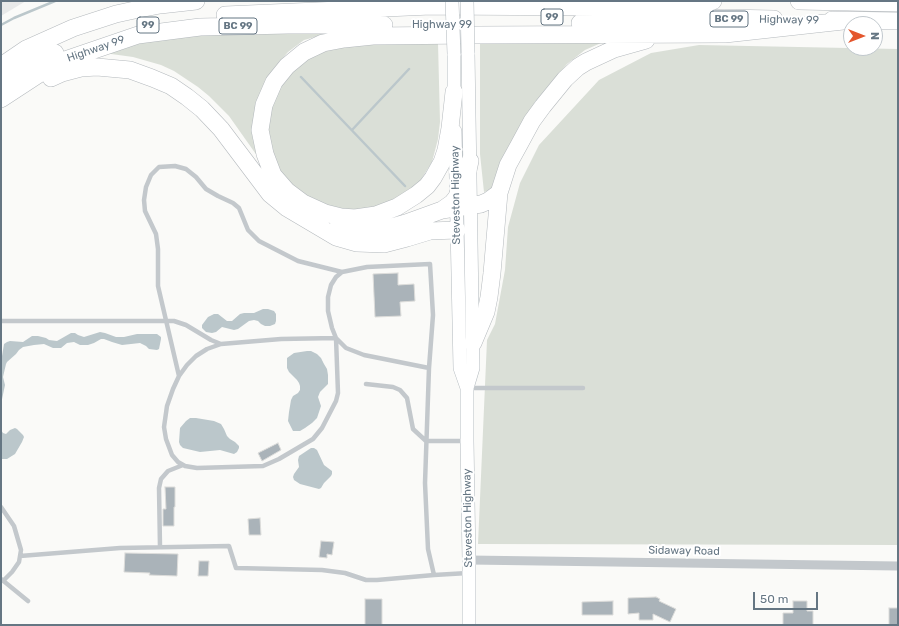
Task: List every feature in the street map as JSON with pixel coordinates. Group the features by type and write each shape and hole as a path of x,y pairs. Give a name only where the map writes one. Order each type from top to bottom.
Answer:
{"highway":[{"path":"1,66 26,49 73,28 116,14 160,5 196,1"},
{"name":"99","path":"1,82 46,57 112,32 206,16 431,6 697,6 713,1"},
{"name":"Highway 99","path":"799,1 898,3"},
{"name":"99","path":"307,12 421,16 591,17 615,22"},
{"name":"Highway 99","path":"1,99 56,63 138,36 200,27 288,25 490,25 724,18 843,21"},
{"path":"454,92 450,128 442,162 427,186 397,207 376,215 355,218 341,217 326,213 303,203 287,191 273,175 265,154 260,130 264,105 274,82 288,66 304,52 323,42 344,38 380,36 476,34 725,34 843,21"},
{"name":"Highway 99","path":"883,21 898,21"},
{"path":"473,343 486,312 489,297 499,194 508,165 532,121 543,106 578,67 614,49 669,34"},
{"path":"1,102 9,101 62,73 81,68 97,67 130,70 171,86 202,109 221,129 270,194 287,208 336,238 357,243 384,244 430,231 457,230"},
{"path":"456,206 467,175 470,161"},
{"path":"315,225 337,230 382,230 456,206 481,204 499,194"}],"main road":[{"name":"Steveston Highway","path":"452,1 460,368 467,388"},
{"name":"Steveston Highway","path":"467,1 470,161"},
{"name":"Steveston Highway","path":"456,206 473,343 473,368 467,388 466,441 469,625"}],"street":[{"name":"Sidaway Road","path":"469,567 898,566"}],"lane":[{"path":"179,376 158,286 158,249 156,234 145,211 144,200 146,187 151,175 159,168 175,166 186,169 196,177 206,190 233,203 239,208 248,230 259,241 298,262 342,272 367,267 430,264 433,315 429,368 425,483 428,550 434,575"},
{"path":"342,272 336,277 331,285 328,297 328,311 336,338 338,393 336,401 322,428 313,439 279,460 263,466 197,468 183,465 178,462 172,455 166,439 164,427 167,406 179,376 196,356 207,349 221,344 281,339 336,338 346,348 364,355 429,368"},
{"path":"1,321 166,320 186,325 211,340 221,344"},
{"path":"366,384 393,387 400,390 407,398 414,429 426,441 466,441"},
{"path":"467,388 583,388"},
{"path":"160,547 159,488 162,479 168,471 183,465"},
{"path":"1,507 14,526 21,550 19,562 12,572 2,580 28,601"},
{"path":"20,556 120,548 229,546 236,568 322,570 345,573 366,580 434,575 469,567"}],"shaded area":[{"path":"1,1 26,1 1,16"},
{"path":"345,29 304,40 288,52 274,68 269,77 265,167 229,116 198,87 174,71 161,65 133,57 104,53 122,47 175,35"},
{"path":"608,40 585,50 567,64 535,102 501,162 492,189 484,192 480,154 480,41"},
{"path":"438,43 440,122 438,139 432,162 420,181 406,197 367,212 322,206 304,196 281,174 271,155 267,117 287,72 330,44"},
{"path":"699,45 843,48 843,56 883,56 883,49 898,49 898,545 478,544 487,340 495,324 505,270 508,227 520,183 539,145 599,80 651,53"},
{"path":"263,309 274,311 276,314 275,324 265,326 254,320 249,321 238,329 234,330 222,327 216,332 212,333 206,332 202,328 202,325 208,317 214,314 218,314 227,321 232,321 240,314 254,313"},
{"path":"100,332 116,337 137,334 157,334 161,337 159,349 149,349 140,343 122,345 104,339 88,345 80,345 74,342 67,343 61,348 53,348 44,344 23,347 6,364 3,377 5,385 1,404 1,362 4,344 10,341 23,342 32,336 57,341 71,333 84,337"},
{"path":"307,351 317,354 321,358 327,369 328,384 320,392 318,397 321,406 317,418 300,431 293,431 288,421 289,412 291,400 300,390 300,386 287,368 287,358 294,353"},
{"path":"190,418 214,421 221,424 227,436 239,446 237,452 234,454 220,450 200,452 183,448 179,442 180,428"},
{"path":"15,428 24,437 22,442 15,454 7,459 1,459 1,430 6,434"},
{"path":"311,448 317,450 324,465 332,471 331,476 319,489 300,484 294,480 293,477 299,467 299,456"}],"building":[{"path":"398,273 398,285 414,284 415,301 400,302 401,316 375,317 373,274"},
{"path":"278,443 281,450 262,461 258,453"},
{"path":"165,487 175,487 174,526 163,526 163,509 166,509"},
{"path":"260,518 261,535 249,535 248,519"},
{"path":"321,541 334,542 332,555 327,554 327,558 319,557"},
{"path":"125,553 178,554 177,576 124,572"},
{"path":"199,561 209,561 208,576 198,576"},
{"path":"656,597 660,599 659,601 676,609 670,622 653,614 653,620 639,620 639,613 628,614 628,598"},
{"path":"365,599 382,599 382,625 365,625"},
{"path":"613,601 613,615 582,615 582,602"},
{"path":"793,601 807,601 807,611 813,611 813,625 783,625 783,613 793,613"},
{"path":"889,608 898,608 898,625 889,625"}],"waterway":[{"path":"1,25 55,1"},
{"path":"352,130 409,69"},
{"path":"301,77 405,186"}]}
